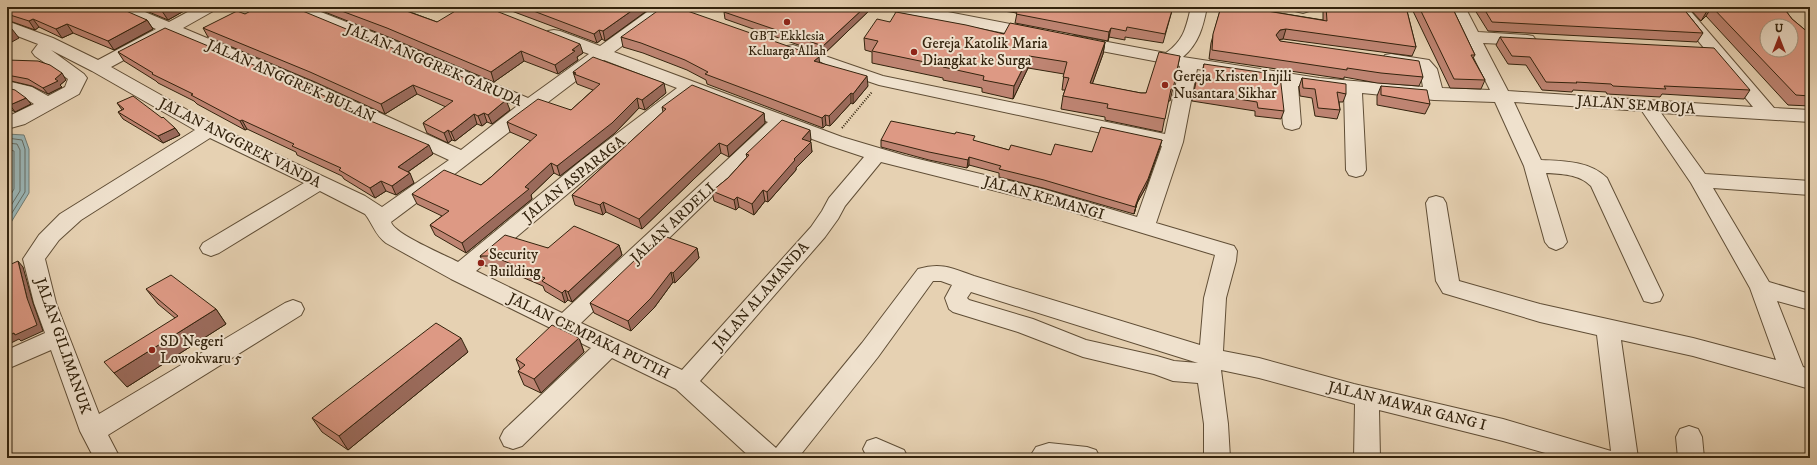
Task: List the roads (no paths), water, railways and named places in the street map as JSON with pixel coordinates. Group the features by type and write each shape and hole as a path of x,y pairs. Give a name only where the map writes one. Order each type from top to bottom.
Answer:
{"street":[{"name":"JALAN ANGGREK BULAN","path":"119,7 308,87 462,158"},
{"path":"98,67 209,7"},
{"name":"JALAN ANGGREK GARUDA","path":"292,7 384,43 530,105"},
{"name":"JALAN SEMBOJA","path":"897,7 1189,63 1288,79 1354,87 1462,96 1566,100 1648,107 1810,116"},
{"path":"1169,59 1188,44 1193,35 1199,7"},
{"path":"1457,7 1502,97 1534,166 1556,242"},
{"path":"1678,7 1769,114"},
{"path":"380,219 426,187 530,105 601,53 672,9"},
{"name":"JALAN ANGGREK VANDA","path":"7,26 47,42 98,67 209,130 372,209 380,219"},
{"name":"JALAN KEMANGI","path":"539,29 690,87 833,140 876,154 1035,194 1226,251 1225,261 1215,298 1210,366"},
{"path":"1472,37 1542,41"},
{"path":"7,123 18,120 73,90 78,78 41,52 47,42"},
{"path":"776,44 881,81 1173,142"},
{"path":"1692,49 1716,50"},
{"path":"1374,57 1424,64 1428,69 1434,94"},
{"path":"1144,227 1173,142 1189,63"},
{"path":"1288,79 1292,124"},
{"path":"7,86 26,91 48,104"},
{"name":"JALAN ASPARAGA","path":"459,273 590,165 690,87"},
{"path":"1354,87 1356,170"},
{"path":"1648,107 1699,180 1761,288 1801,376"},
{"name":"JALAN ARDELI","path":"564,325 782,120"},
{"name":"JALAN GILIMANUK","path":"107,458 93,431 45,303 34,259 41,244 57,227 209,130"},
{"name":"JALAN ALAMANDA","path":"685,382 818,232 835,208 836,203 876,154"},
{"path":"1534,166 1582,171 1596,177 1652,295"},
{"path":"1699,180 1810,188"},
{"path":"211,248 319,183"},
{"path":"1436,203 1448,281 1451,287 1540,313 1693,347 1801,376"},
{"name":"JALAN CEMPAKA PUTIH","path":"380,219 383,229 393,238 459,273 608,347 685,382 769,458"},
{"name":"JALAN MAWAR GANG I","path":"784,458 870,350 926,275 933,272 966,282 956,298 957,303 961,306 1025,325 1083,348 1157,365 1172,372 1210,366 1259,368 1367,397 1503,430 1602,458"},
{"path":"1761,288 1810,302"},
{"path":"93,431 293,309"},
{"path":"1608,329 1625,458"},
{"path":"7,360 58,337"},
{"path":"513,438 608,347"},
{"path":"1210,366 1216,424 1217,458"},
{"path":"1367,397 1367,458"},
{"path":"1042,458 1049,454 1087,458"}],"water":[{"path":"7,134 24,135 29,149 29,193 7,229"}],"place":[{"name":"GBT Ekklesia Keluarga Allah","path":"787,22"},
{"name":"Gereja Katolik Maria Diangkat ke Surga","path":"914,52"},
{"name":"Gereja Kristen Injili Nusantara Sikhar","path":"1165,85"},
{"name":"Security Building","path":"481,263"},
{"name":"SD Negeri Lowokwaru 5","path":"152,350"}]}
